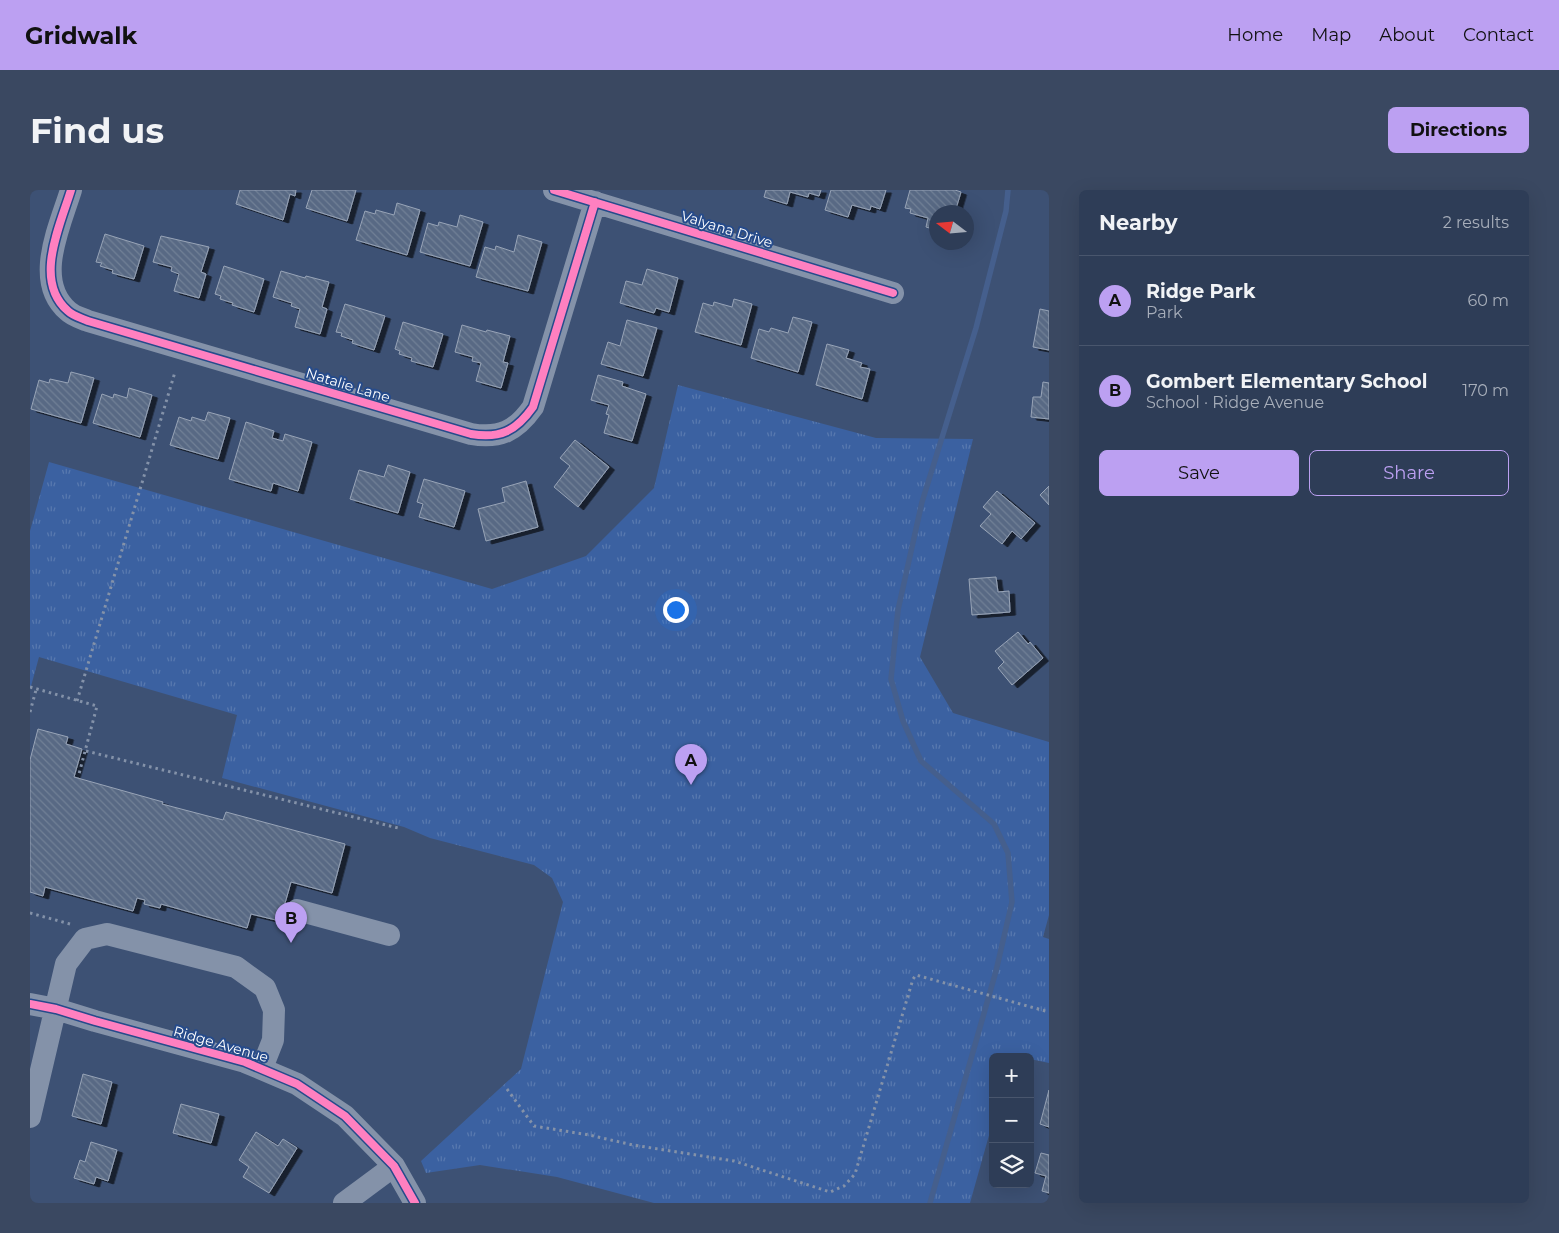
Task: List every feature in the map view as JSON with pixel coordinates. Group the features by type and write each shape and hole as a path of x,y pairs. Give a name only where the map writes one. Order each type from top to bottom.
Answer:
{"street":[{"name":"Natalie Lane","path":"71,190 52,254 50,272 55,293 68,311 98,324 481,436 497,436 510,430 526,417 533,407 595,202"},
{"name":"Valyana Drive","path":"554,190 893,293"},
{"path":"297,910 389,935"},
{"path":"30,1117 66,964 85,939 107,934 236,967 265,988 274,1010 273,1040 262,1068"},
{"name":"Ridge Avenue","path":"30,1004 56,1009 262,1068 297,1084 332,1105 345,1116 394,1166 415,1203"},
{"path":"344,1203 394,1166"}],"path":[{"path":"78,701 175,372"},
{"path":"30,687 97,706 79,774"},
{"path":"30,712 36,690"},
{"path":"86,750 398,828"},
{"path":"30,913 75,925"},
{"path":"507,1088 534,1126 589,1135 633,1145 734,1161 830,1192 844,1186 855,1174 913,979 916,975 1049,1012"}],"green space":[{"path":"678,385 876,438 973,439 920,657 953,713 1049,742 1049,915 1043,937 1049,939 1049,1063 1034,1060 1034,1053 989,1053 989,1135 970,1203 654,1203 557,1177 480,1165 426,1173 421,1161 521,1069 563,902 552,878 534,865 430,838 404,827 222,778 237,715 39,657 30,690 30,531 49,462 492,589 586,556 654,488"}],"building":[{"path":"240,190 296,190 295,196 290,194 283,220 236,204"},
{"path":"312,190 356,190 347,221 306,208"},
{"path":"766,190 821,190 819,196 809,193 808,197 790,192 787,204 764,197"},
{"path":"831,190 886,190 880,209 871,206 870,210 852,205 848,217 825,210"},
{"path":"910,190 955,190 961,192 957,205 929,205 929,228 926,227 928,218 910,213 911,209 905,208"},
{"path":"397,203 420,210 407,255 356,240 365,211 375,214 376,210 394,215"},
{"path":"460,215 483,222 470,266 420,252 428,223 438,226 439,222 457,227"},
{"path":"105,234 144,246 134,279 112,273 113,270 100,266 102,263 96,262"},
{"path":"518,235 542,242 528,291 476,277 485,247 495,250 496,246 514,252"},
{"path":"161,236 209,247 201,272 206,274 199,298 174,291 179,274 171,271 172,267 153,262"},
{"path":"224,266 264,279 254,312 232,305 233,303 220,299 221,296 215,294"},
{"path":"647,269 678,278 669,312 656,308 654,313 620,303 626,281 642,285"},
{"path":"281,271 329,282 322,307 327,309 320,334 295,327 300,309 291,306 292,303 273,297"},
{"path":"734,299 752,304 741,345 695,332 703,303 713,306 714,302 732,307"},
{"path":"345,304 385,316 374,350 352,343 353,340 341,336 342,333 336,332"},
{"path":"1040,309 1049,311 1049,350 1033,347"},
{"path":"793,317 812,322 798,372 751,358 759,329 769,332 771,328 788,333"},
{"path":"627,320 657,328 643,376 601,364 608,342 620,346"},
{"path":"403,322 443,334 433,367 411,361 412,358 399,354 400,351 395,349"},
{"path":"462,325 510,336 503,362 508,363 501,388 476,381 481,363 472,361 473,357 455,352"},
{"path":"827,344 849,350 846,358 862,363 860,367 870,369 862,399 816,385"},
{"path":"71,372 94,378 81,423 31,409 39,380 49,383 50,379 68,383"},
{"path":"598,375 623,382 622,386 646,394 632,441 604,433 609,415 606,414 609,405 591,400"},
{"path":"1043,382 1049,383 1049,419 1031,417 1033,397 1041,397"},
{"path":"129,388 152,395 140,437 93,423 102,394 113,398 114,394 127,398"},
{"path":"208,412 230,418 218,459 170,445 179,417 191,421 192,417 205,421"},
{"path":"246,422 274,431 272,438 283,441 285,434 312,442 298,491 273,483 271,491 229,479"},
{"path":"575,440 609,467 578,507 554,487 570,466 560,458"},
{"path":"388,465 410,472 398,513 350,499 359,470 384,477"},
{"path":"424,479 465,491 454,527 419,517 423,504 417,502"},
{"path":"526,481 538,527 486,541 478,509 505,502 502,488"},
{"path":"1049,486 1049,505 1040,495"},
{"path":"997,491 1035,523 1021,539 1012,531 1002,544 980,526 991,514 983,507"},
{"path":"996,577 998,592 1009,591 1010,612 972,615 969,579"},
{"path":"1018,632 1028,644 1030,642 1043,658 1012,685 998,668 1004,662 995,651"},
{"path":"38,729 68,737 66,744 82,749 74,777 163,802 162,804 223,820 226,812 345,844 332,893 291,882 280,921 251,914 247,928 161,904 160,908 144,904 145,900 137,898 133,911 45,887 43,896 30,892 30,760"},
{"path":"83,1074 112,1082 101,1124 72,1116"},
{"path":"1049,1090 1049,1127 1040,1124"},
{"path":"181,1104 219,1114 211,1143 173,1133"},
{"path":"256,1132 278,1146 283,1139 297,1148 269,1193 243,1177 249,1167 239,1160"},
{"path":"91,1142 117,1150 108,1181 96,1177 94,1184 74,1178 80,1160 85,1162"},
{"path":"1041,1153 1049,1155 1049,1193 1042,1191 1046,1176 1035,1173"}],"waterway":[{"path":"930,1203 996,971 1012,902 1008,853 994,824 921,761 903,721 891,679 898,610 922,502 976,328 1006,211 1008,190"}],"cycle path":[{"path":"71,190 56,236 51,269 52,284 58,299 72,314 88,321 471,434 481,435 499,434 514,427 533,407 595,202"},
{"path":"554,190 893,293"},
{"path":"30,1004 56,1009 245,1062 297,1084 345,1116 394,1166 415,1203"}],"place":[{"name":"Ridge Park","path":"691,785"},
{"name":"Gombert Elementary School","path":"291,943"}]}
